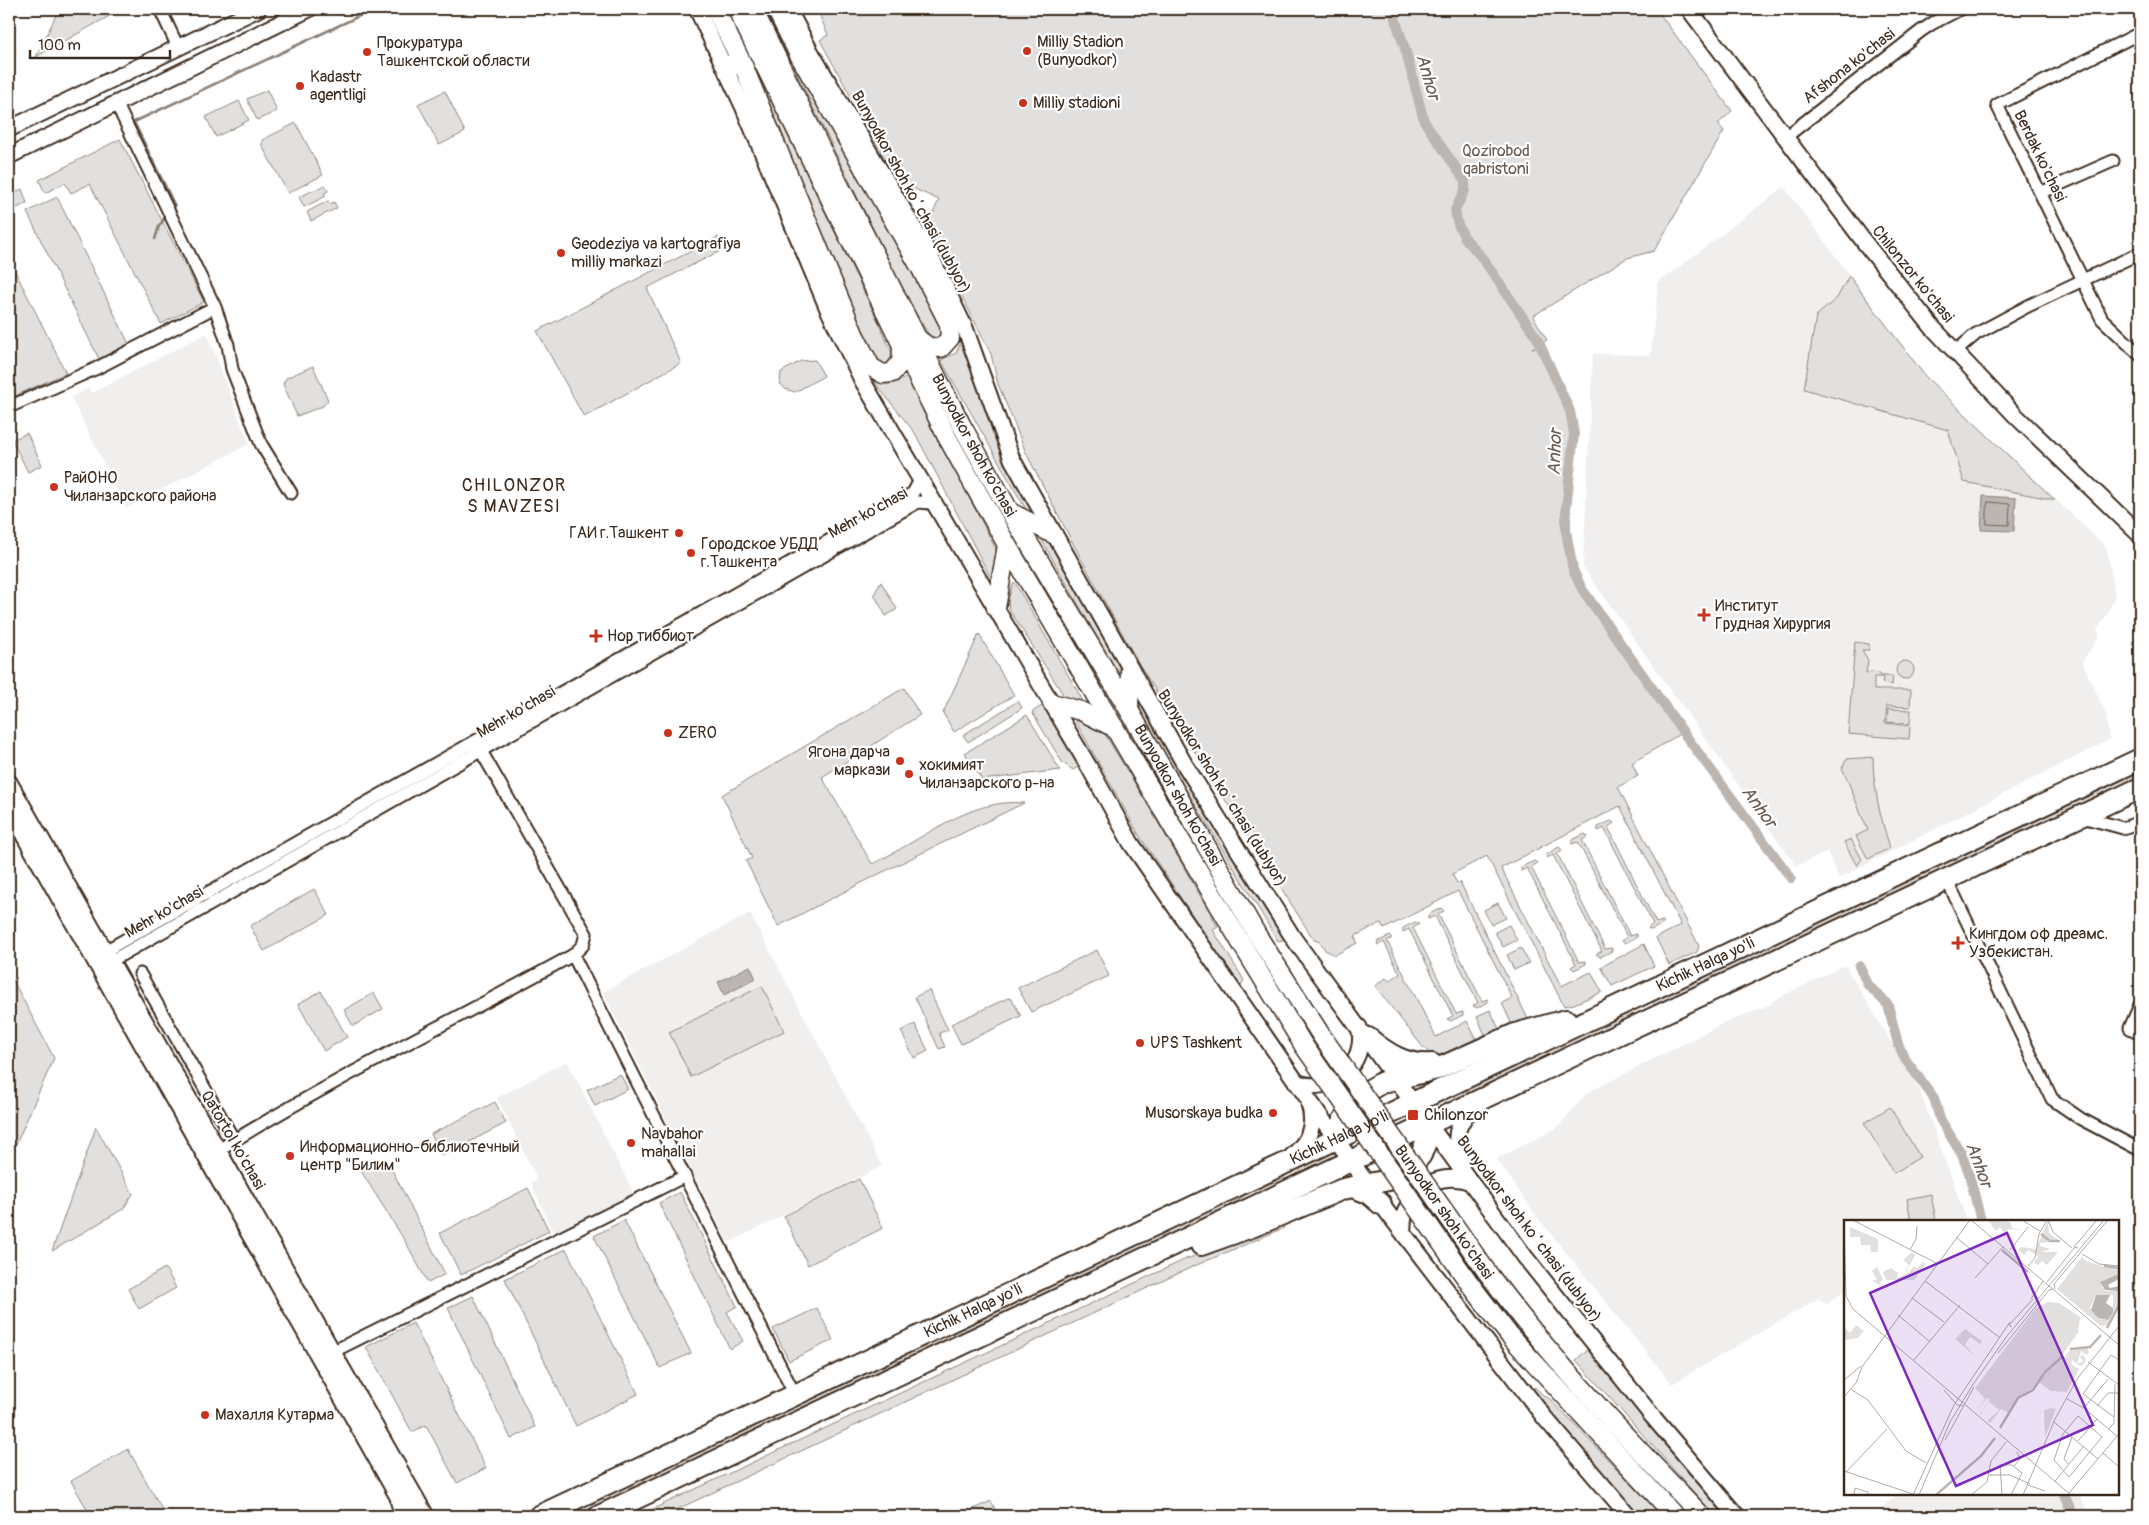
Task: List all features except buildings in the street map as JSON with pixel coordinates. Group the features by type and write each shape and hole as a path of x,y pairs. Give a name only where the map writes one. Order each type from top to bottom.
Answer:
{"highway":[{"name":"Kichik Halqa yo'li","path":"539,1516 2140,760"},
{"name":"Kichik Halqa yo'li","path":"599,1516 2140,788"},
{"path":"1648,991 1643,999 1643,1008 1650,1014 1659,1016"},
{"path":"1335,1139 1344,1116 1371,1089 1396,1078 1437,1069 1515,1034 1616,1007"},
{"path":"1363,1031 1389,1054 1410,1063 1421,1065 1454,1061"},
{"path":"1090,1284 1254,1226 1324,1196 1394,1179 1409,1169 1425,1148 1429,1124"},
{"path":"1209,1229 1236,1206 1290,1178 1292,1174 1289,1168 1276,1167"},
{"path":"1360,1186 1381,1204"}],"main road":[{"path":"715,9 735,68 869,364 880,373 892,373 901,362 902,348"},
{"name":"Bunyodkor shoh ko'chasi","path":"737,9 918,339 962,426 1010,512 1129,710 1257,935 1321,1034 1486,1272 1522,1320 1702,1516"},
{"name":"Bunyodkor shoh ko'chasi","path":"753,9 902,348 947,437 1007,545 1241,943 1304,1046 1470,1284 1509,1335 1675,1516"},
{"path":"776,9 803,61 920,267 949,324 950,338 941,348 929,347 918,339"},
{"path":"1010,512 1053,534"},
{"path":"996,608 1007,545"},
{"path":"1129,710 1130,671"},
{"path":"1052,703 1081,711 1115,728"}],"street":[{"path":"160,9 178,47"},
{"path":"9,129 258,9"},
{"path":"9,156 309,9"},
{"path":"697,9 735,68 844,344 862,380 1052,703 1131,843 1335,1139 1350,1162 1360,1186"},
{"name":"Bunyodkor shoh koʻchasi (dublyor)","path":"788,9 931,256 965,328 1012,459 1130,671 1185,765 1294,939 1363,1031 1525,1257 1653,1418 1737,1516"},
{"name":"Chilonzor ko'chasi","path":"1688,9 1958,349 2016,416 2140,535"},
{"name":"Chilonzor ko'chasi","path":"1699,9 1789,135"},
{"name":"Afshona ko'chasi","path":"1789,135 1943,12 1960,9"},
{"path":"2138,9 2140,13"},
{"name":"Berdak ko'chasi","path":"2140,33 1997,105 2102,319 2140,355"},
{"path":"116,103 215,307 228,345 232,369 261,444 291,493"},
{"path":"2040,193 2112,161"},
{"path":"1958,349 1976,334 2028,306 2140,253"},
{"path":"9,407 95,369 215,307"},
{"name":"Chilonzor ko'chasi","path":"1958,349 2140,521"},
{"name":"Mehr ko'chasi","path":"102,959 916,497 921,478"},
{"name":"Mehr ko'chasi","path":"916,497 938,507"},
{"path":"212,1154 373,1060 497,997 573,954 583,945 586,934 482,743"},
{"name":"Qatortol ko'chasi","path":"9,782 102,959 212,1154 326,1354 426,1516"},
{"name":"Qatortol ko'chasi","path":"9,809 102,959"},
{"path":"2081,816 2123,828 2140,822"},
{"path":"1947,880 2052,1099 2081,1119 2140,1150"},
{"path":"573,954 795,1395"},
{"path":"140,974 234,1140"},
{"path":"2140,1005 2130,1028 2140,1032"},
{"path":"1299,1086 1321,1085 1346,1072 1354,1063 1359,1052 1363,1031"},
{"path":"1276,1167 1300,1150 1311,1131 1313,1122 1311,1113 1299,1086"},
{"path":"1471,1182 1458,1150 1456,1138 1460,1123 1480,1100"},
{"path":"326,1354 685,1176"},
{"path":"1403,1233 1403,1219 1407,1207 1422,1187 1434,1181 1447,1179 1460,1179 1471,1182"},
{"path":"1381,1204 1544,1417 1629,1516"},
{"name":"Qatortol ko'chasi","path":"326,1354 406,1511"}],"shaded area":[{"path":"1784,187 1925,376 2107,548 2115,595 2107,615 2097,630 2100,634 2082,662 2106,714 2109,740 1839,878 1827,852 1796,866 1583,567 1593,354 1651,355 1658,283"},
{"path":"207,333 249,444 126,508 71,397 89,388 92,393"},
{"path":"750,913 882,1166 728,1243 603,992"},
{"path":"1845,965 1920,1091 1967,1220 1844,1220 1844,1291 1826,1305 1819,1298 1672,1384 1535,1214 1497,1159 1557,1128 1587,1093 1724,1023 1772,1004 1772,1001"},
{"path":"567,1061 634,1194 554,1234 531,1183 537,1179 497,1098"},
{"path":"1896,1495 2080,1495 2088,1516 1874,1516"}],"green space":[{"path":"59,9 110,9 113,14 36,57"},
{"name":"Qozirobod qabristoni","path":"817,9 1656,9 1732,111 1718,124 1724,131 1654,251 1627,258 1533,316 1547,340 1532,348 1542,348 1561,390 1572,423 1574,434 1567,492 1566,535 1571,563 1576,576 1598,614 1683,732 1632,763 1638,776 1618,787 1699,946 1697,952 1669,965 1656,938 1681,925 1620,806 1501,868 1561,986 1591,972 1602,992 1574,1004 1564,1006 1487,856 1452,874 1457,883 1460,882 1529,1021 1513,1027 1502,1003 1512,998 1458,891 1384,929 1381,923 1355,936 1357,943 1335,955 1325,950 1320,942 1314,940 1139,664 1078,553 1027,455 998,384 991,354 927,226 939,200 897,181 820,40 828,35"},
{"path":"781,42 901,243 947,334 933,341 911,306"},
{"path":"755,68 878,321 895,360 894,365 880,365 861,331"},
{"path":"267,90 277,111 257,120 247,99"},
{"path":"445,91 465,132 439,145 418,104"},
{"path":"239,101 249,120 216,137 206,117"},
{"path":"296,123 323,175 288,193 262,146 262,140"},
{"path":"120,139 204,302 161,324 90,184 71,193 65,183 45,193 39,180"},
{"path":"325,185 328,191 324,193 326,196 304,207 299,197"},
{"path":"22,189 27,203 11,211 15,225 9,228 9,196"},
{"path":"57,197 129,344 99,359 27,212"},
{"path":"328,201 330,204 334,202 337,208 311,221 307,212"},
{"path":"718,237 726,248 647,288 681,363 584,417 537,331"},
{"path":"9,259 66,373 10,398 9,396"},
{"path":"1849,276 1925,376 2055,500 1964,482 1948,430 1804,389 1816,316 1837,298"},
{"path":"962,340 995,439 1036,516 1025,508 941,360 956,353"},
{"path":"815,360 824,376 795,392 785,389 780,383 781,372 801,361"},
{"path":"313,366 328,400 323,406 297,416 283,384 286,378"},
{"path":"907,377 999,555 995,586 915,433 872,379 890,384"},
{"path":"27,433 42,465 28,472 12,440"},
{"path":"1041,539 1049,540 1124,669 1123,682"},
{"path":"881,582 897,609 886,616 874,594"},
{"path":"1013,583 1015,583 1086,706 1066,699 1009,609 1008,600"},
{"path":"979,634 1014,695 954,732 943,713"},
{"path":"1855,642 1869,644 1869,650 1862,650 1868,660 1866,674 1870,672 1880,673 1880,676 1893,676 1892,685 1882,683 1883,677 1874,677 1874,690 1911,690 1910,707 1887,706 1885,723 1910,726 1909,739 1848,734"},
{"path":"1901,661 1909,661 1914,666 1912,677 1901,679 1896,674 1896,666"},
{"path":"904,688 920,715 822,777 872,864 964,814 1004,803 1024,803 778,926 746,861 752,858 722,795"},
{"path":"1018,701 1022,708 968,742 963,735"},
{"path":"1140,701 1291,938 1278,941 1163,751 1141,711"},
{"path":"1045,704 1082,765 1073,770 1062,762 1032,712"},
{"path":"1888,709 1911,710 1910,724 1887,722"},
{"path":"1027,715 1060,770 982,780 965,753"},
{"path":"1072,715 1098,726 1106,736 1218,927 1213,930 1244,980 1240,987 1139,835"},
{"path":"1873,757 1878,803 1890,848 1868,859 1856,836 1868,830 1842,768 1847,759"},
{"path":"2140,772 2140,778 1655,1006 1653,1001"},
{"path":"1611,821 1614,823 1608,827 1656,923 1663,921 1663,924 1651,930 1648,928 1653,924 1604,828 1598,831 1598,827"},
{"path":"1585,834 1588,837 1582,840 1630,936 1637,934 1637,937 1625,943 1622,941 1627,937 1578,842 1572,844 1572,840"},
{"path":"1851,839 1862,859 1857,866 1844,842"},
{"path":"1559,847 1562,850 1557,853 1605,949 1612,948 1612,951 1600,957 1596,954 1602,951 1553,855 1547,858 1547,854"},
{"path":"1534,861 1537,863 1531,867 1579,962 1586,961 1586,964 1574,970 1571,967 1576,964 1527,868 1521,871 1521,867"},
{"path":"314,889 329,915 264,951 250,926"},
{"path":"1498,903 1506,918 1491,925 1484,910"},
{"path":"1441,908 1444,911 1438,914 1482,1001 1488,999 1488,1002 1477,1008 1473,1006 1478,1003 1435,916 1428,919 1428,915"},
{"path":"1415,922 1419,924 1413,928 1456,1014 1463,1012 1463,1015 1451,1021 1447,1019 1453,1016 1409,929 1403,932 1403,928"},
{"path":"1509,925 1517,940 1503,947 1495,932"},
{"path":"1390,936 1392,938 1387,941 1436,1037 1467,1021 1479,1044 1435,1059 1422,1046 1375,986 1386,978 1389,981 1400,974 1384,942 1378,945 1377,942"},
{"path":"1644,944 1654,966 1612,986 1601,967"},
{"path":"1521,948 1529,963 1514,970 1507,955"},
{"path":"1097,950 1109,976 1031,1012 1018,988"},
{"path":"9,973 54,1058 9,1160"},
{"path":"762,986 784,1031 691,1077 669,1032"},
{"path":"929,990 948,1030 939,1033 945,1047 939,1049 915,997"},
{"path":"321,991 347,1037 324,1051 298,1004"},
{"path":"374,993 383,1009 353,1026 344,1010"},
{"path":"1008,998 1012,999 1021,1016 961,1044 951,1024"},
{"path":"1490,1010 1501,1033 1487,1040 1477,1016"},
{"path":"1631,1011 1633,1016 1457,1101 1454,1095"},
{"path":"915,1024 928,1051 914,1058 901,1031"},
{"path":"620,1074 628,1089 595,1106 587,1090"},
{"path":"495,1102 506,1123 442,1156 431,1134"},
{"path":"1890,1107 1920,1157 1894,1173 1864,1123"},
{"path":"96,1127 133,1194 123,1209 52,1251"},
{"path":"1333,1152 1336,1153 1335,1156 1301,1172 1299,1168"},
{"path":"386,1158 445,1274 428,1283 405,1241 361,1171"},
{"path":"1284,1174 1285,1177 1244,1196 1210,1217 576,1516 565,1516"},
{"path":"859,1179 883,1228 808,1265 784,1216"},
{"path":"528,1188 549,1231 461,1275 440,1233"},
{"path":"680,1192 737,1306 727,1312 743,1341 730,1349 659,1203"},
{"path":"1931,1194 1936,1220 1911,1220 1907,1199"},
{"path":"624,1220 691,1353 660,1368 594,1236"},
{"path":"1283,1226 1284,1228 1192,1267 663,1516 638,1516 1186,1259"},
{"path":"566,1249 638,1394 576,1426 505,1279"},
{"path":"165,1268 176,1288 139,1309 128,1289"},
{"path":"473,1296 535,1427 511,1439 448,1308"},
{"path":"817,1308 833,1340 789,1361 773,1329"},
{"path":"413,1323 486,1468 457,1483 426,1425 412,1432 366,1347"},
{"path":"1588,1349 1730,1516 1715,1516 1576,1360"},
{"path":"1535,1387 1544,1396 1546,1395 1662,1516 1640,1516 1531,1391"},
{"path":"128,1449 166,1516 91,1516 71,1481"},
{"path":"991,1501 998,1516 958,1516"}],"water":[{"path":"1983,496 2016,498 2014,531 1981,530"},
{"path":"750,966 756,979 724,995 718,982"}],"waterway":[{"path":"173,209 175,206 134,122 374,9"},
{"name":"Anhor","path":"1392,9 1406,52 1424,121 1465,181 1465,190 1455,210 1458,225 1465,238 1483,259 1537,338 1570,411 1574,434 1566,509 1566,531 1573,570 1582,589 1683,732 1791,878"},
{"path":"155,239 159,226 167,215"},
{"name":"Anhor","path":"1859,966 1868,985 1888,1005 1898,1044 1905,1059 1934,1098 1940,1119 1961,1153 1969,1173 1981,1220"},
{"name":"Anhor","path":"2064,1495 2073,1516"}],"place":[{"name":"Milliy Stadion (Bunyodkor)","path":"1027,51"},
{"name":"Прокуратура Ташкентской области","path":"367,52"},
{"name":"Kadastr agentligi","path":"300,86"},
{"name":"Milliy stadioni","path":"1023,103"},
{"name":"Geodeziya va kartografiya milliy markazi","path":"561,253"},
{"name":"РайОНО Чиланзарского района","path":"54,487"},
{"name":"ГАИ г.Ташкент","path":"679,533"},
{"name":"Городское УБДД г.Ташкента","path":"691,553"},
{"name":"Институт Грудная Хирургия","path":"1704,615"},
{"name":"Нор тиббиот","path":"596,636"},
{"name":"ZERO","path":"668,733"},
{"name":"Ягона дарча маркази","path":"900,761"},
{"name":"хокимият Чиланзарского р-на","path":"909,774"},
{"name":"Кингдом оф дреамс. Узбекистан.","path":"1958,943"},
{"name":"UPS Tashkent","path":"1140,1043"},
{"name":"Musorskaya budka","path":"1273,1113"},
{"name":"Chilonzor","path":"1413,1115"},
{"name":"Navbahor mahallai","path":"631,1143"},
{"name":"Информационно-библиотечный центр \"Билим\"","path":"290,1156"},
{"name":"Махалля Кутарма","path":"205,1415"}],"district":[{"name":"CHILONZOR S MAVZESI","path":"514,495"}]}
